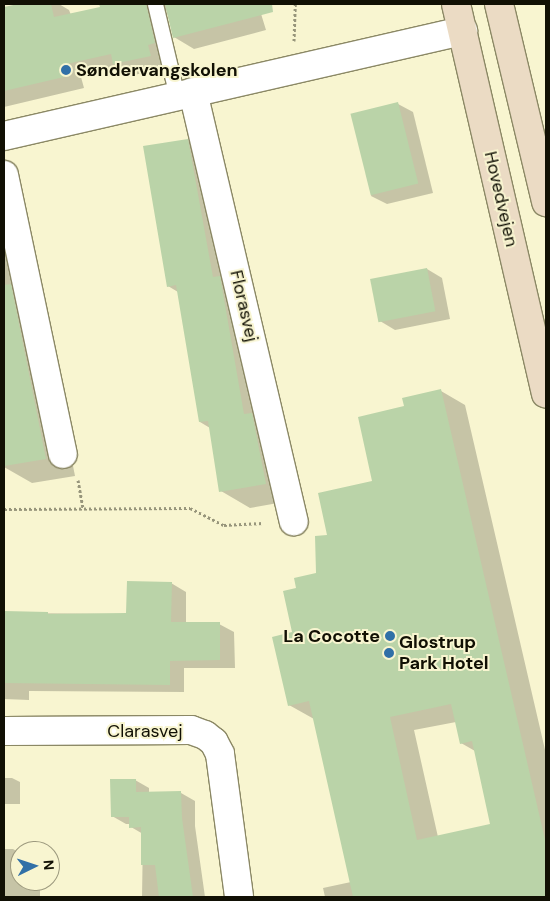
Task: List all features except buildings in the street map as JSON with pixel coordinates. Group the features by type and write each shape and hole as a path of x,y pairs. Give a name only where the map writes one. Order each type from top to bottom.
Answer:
{"main road":[{"name":"Hovedvejen","path":"456,4 546,394"},
{"path":"499,4 546,202"}],"street":[{"path":"4,136 463,31"},
{"name":"Florasvej","path":"185,94 294,521"},
{"path":"4,175 63,454"},
{"name":"Clarasvej","path":"4,731 191,730 205,735 214,742 220,754 239,897"}],"lane":[{"path":"155,4 185,94"}],"path":[{"path":"293,69 295,4"},
{"path":"4,509 190,508 224,525 294,521"}],"place":[{"name":"Søndervangskolen","path":"66,70"},
{"name":"La Cocotte","path":"390,636"},
{"name":"Glostrup Park Hotel","path":"389,653"}]}
